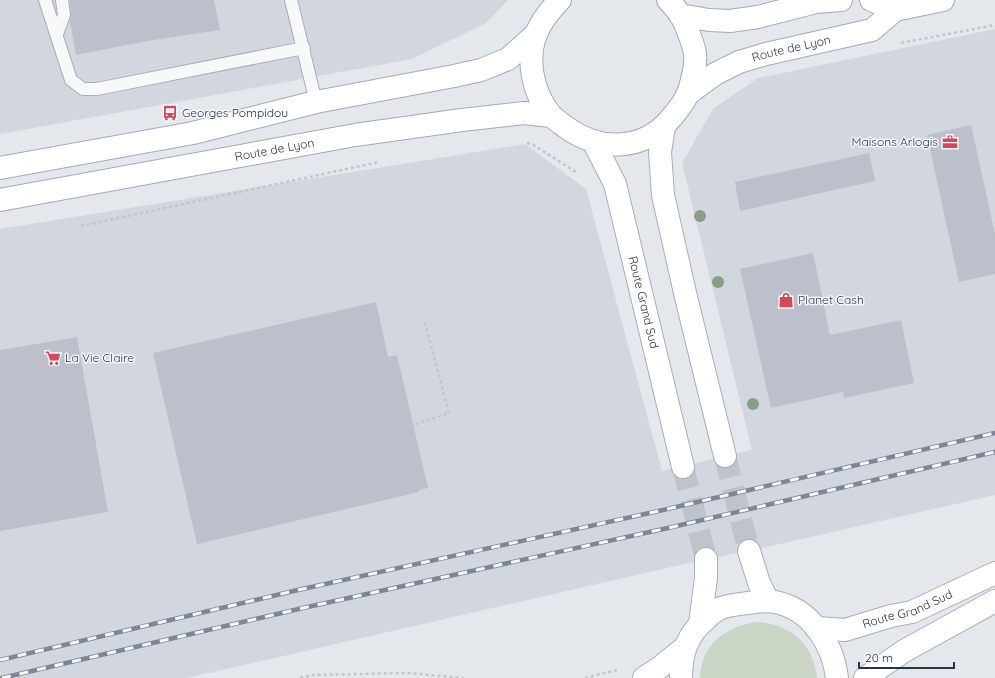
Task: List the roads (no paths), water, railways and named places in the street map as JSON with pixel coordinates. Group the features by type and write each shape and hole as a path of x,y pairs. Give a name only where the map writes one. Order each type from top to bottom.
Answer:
{"main road":[{"path":"0,168 193,133 316,102 481,70 508,59 536,34 552,9 560,0"},
{"path":"674,7 709,20 730,21 758,17 816,2 841,0"},
{"path":"871,0 895,10"},
{"name":"Route de Lyon","path":"689,93 715,74 739,62 766,54 872,30 895,10 943,0"},
{"path":"536,34 531,66 535,86 541,101 551,116 575,133 593,142 609,145 635,142 646,138 664,127 689,93 694,74 695,54 674,7"},
{"name":"Route de Lyon","path":"0,200 355,135 524,113 551,116"},
{"path":"664,127 660,152 663,195 685,293 725,456"},
{"name":"Route Grand Sud","path":"593,142 615,184 683,467"},
{"path":"748,551 759,583 768,601"},
{"path":"700,624 706,578 706,559"},
{"name":"Route Grand Sud","path":"816,628 845,630 891,616 912,612 995,574"},
{"path":"680,678 684,648 693,632 700,624 719,608 744,603 768,601 776,602 794,610 812,622 824,639 834,659 837,678"},
{"path":"865,678 904,651 995,601"},
{"path":"644,678 684,648"}],"lane":[{"path":"45,0 71,80 82,89 97,89 304,48"},
{"path":"57,34 64,14 62,0"},
{"path":"291,0 316,102"}],"tunnel":[{"path":"725,456 749,551"},
{"path":"683,467 706,559"}],"railway":[{"path":"0,660 298,590 663,510 995,433"},
{"path":"2,678 303,608 668,528 995,452"}],"place":[{"name":"Georges Pompidou","path":"170,113"},
{"name":"Maisons Arlogis","path":"950,142"},
{"name":"Planet Cash","path":"786,300"},
{"name":"La Vie Claire","path":"53,358"}]}
